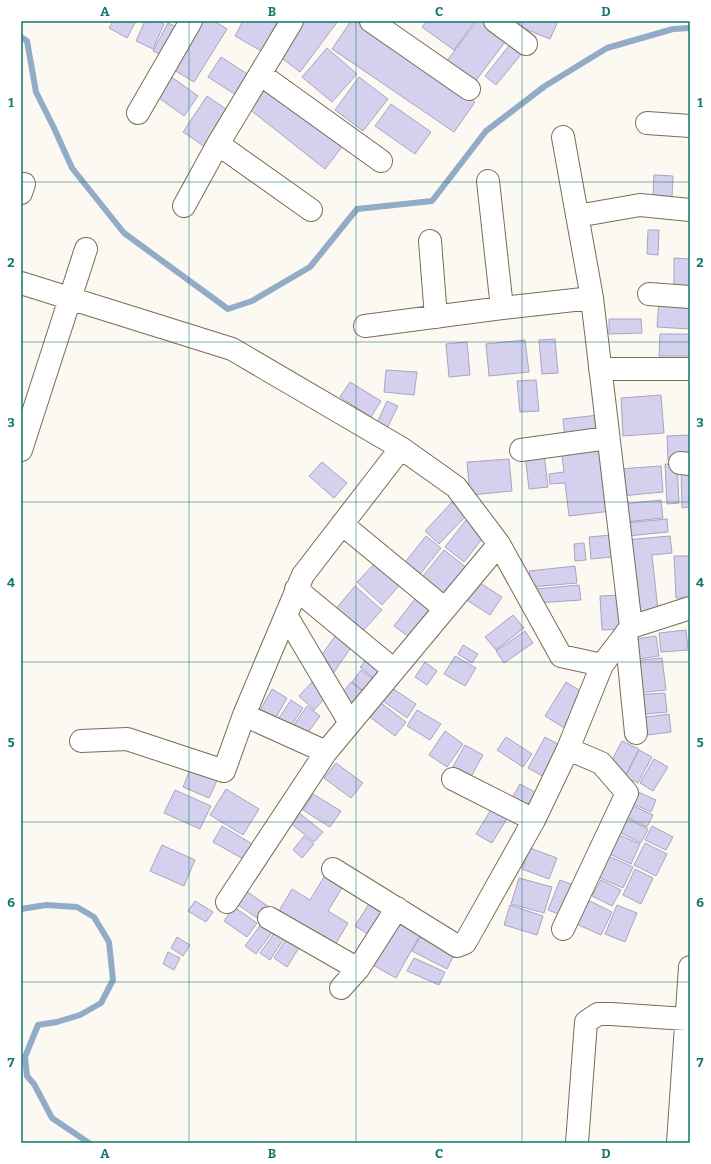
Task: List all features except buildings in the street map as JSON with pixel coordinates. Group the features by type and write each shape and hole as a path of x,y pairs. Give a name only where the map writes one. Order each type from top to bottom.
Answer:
{"street":[{"path":"138,113 191,21"},
{"path":"184,206 218,144 292,21"},
{"path":"371,21 469,89"},
{"path":"260,74 381,161"},
{"path":"647,123 690,126"},
{"path":"563,137 592,298 629,630 636,734"},
{"path":"218,144 311,210"},
{"path":"488,180 502,308"},
{"path":"577,216 640,205 690,210"},
{"path":"430,241 436,317"},
{"path":"21,450 86,249"},
{"path":"21,283 232,349 401,448 456,488 499,544 561,656 602,665"},
{"path":"649,294 690,297"},
{"path":"365,326 592,298"},
{"path":"600,369 690,369"},
{"path":"521,450 608,438"},
{"path":"81,741 127,739 224,771 244,715 303,575 401,448"},
{"path":"342,524 445,609"},
{"path":"227,902 326,752 499,544"},
{"path":"296,589 394,670"},
{"path":"333,869 457,946 465,943 534,820 568,749 602,665 629,630 690,608"},
{"path":"286,615 350,723"},
{"path":"244,715 326,752"},
{"path":"563,929 627,793 601,763 568,749"},
{"path":"453,779 534,820"},
{"path":"341,988 358,969 397,908"},
{"path":"269,918 358,969"},
{"path":"678,1143 690,967"},
{"path":"576,1143 586,1022 598,1014 686,1019"}],"waterway":[{"path":"21,37 27,41 36,92 72,168 124,233 228,309 252,301 310,267 357,209 432,201 486,131 545,86 607,48 673,29 690,28"},
{"path":"21,909 46,905 77,907 94,917 109,942 113,980 101,1003 80,1015 57,1022 38,1025 25,1057 27,1076 34,1084 52,1118 89,1143"}]}
